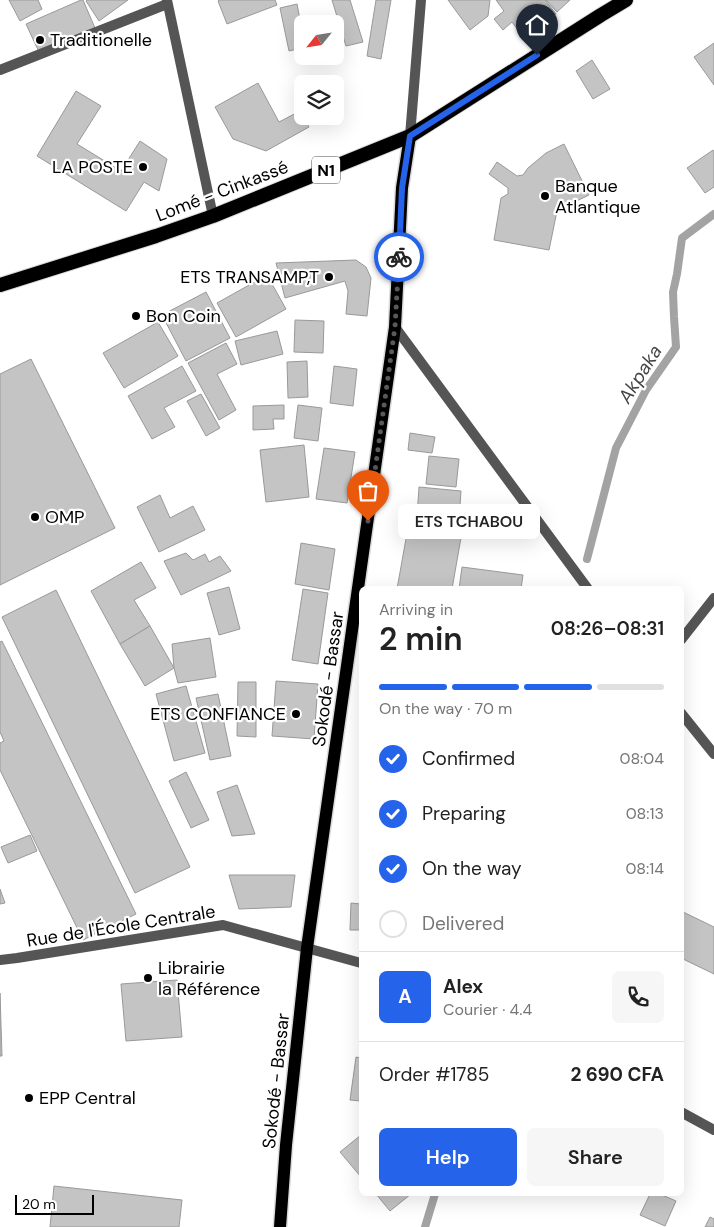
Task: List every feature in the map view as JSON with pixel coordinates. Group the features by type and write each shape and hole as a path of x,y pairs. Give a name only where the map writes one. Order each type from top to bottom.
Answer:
{"highway":[{"name":"Lomé - Cinkassé","path":"0,285 213,216 410,136 626,0"}],"main road":[{"name":"Sokodé - Bassar","path":"280,1227 286,1145 307,948 395,327 402,188 410,136"}],"street":[{"path":"410,136 421,0"},
{"path":"0,70 167,2 213,216"},
{"path":"395,327 586,586"},
{"path":"684,636 714,598"},
{"path":"684,717 714,754"},
{"name":"Rue de l'École Centrale","path":"0,960 223,925 359,962"},
{"path":"684,1114 714,1130"}],"building":[{"path":"9,0 38,0 42,9 20,21"},
{"path":"83,0 95,28 39,52 26,24"},
{"path":"87,0 128,0 99,21"},
{"path":"219,0 275,0 277,5 227,24"},
{"path":"332,0 350,0 363,42 346,46 344,39 344,15 337,15"},
{"path":"376,0 391,0 381,59 367,56"},
{"path":"448,0 490,0 488,16 470,30"},
{"path":"496,0 545,0 556,14 524,38 512,22 503,30 494,19 504,11"},
{"path":"546,0 570,0 557,12"},
{"path":"297,4 299,15 294,15 294,50 289,51 280,8"},
{"path":"714,43 714,85 694,57"},
{"path":"592,60 610,89 593,99 576,71"},
{"path":"258,83 279,122 294,114 294,125 308,125 309,127 266,151 233,139 215,107"},
{"path":"76,91 101,106 77,144 121,171 140,141 167,159 159,191 144,182 126,211 37,156"},
{"name":"Banque Atlantique","path":"564,144 589,195 560,209 556,216 549,250 494,240 501,198 508,194 508,188 489,174 497,162 517,176 523,175 528,168 546,153"},
{"path":"713,150 714,187 705,193 687,168"},
{"path":"356,260 366,267 371,278 367,316 346,314 348,291 345,281 285,298 276,263"},
{"path":"267,275 286,309 236,337 217,303"},
{"path":"206,292 230,338 186,361 162,315"},
{"path":"295,320 324,321 323,353 294,352"},
{"path":"158,322 178,356 124,388 103,353"},
{"path":"277,331 283,354 241,365 235,341"},
{"path":"226,343 237,364 217,374 236,410 219,420 188,363"},
{"path":"31,359 115,528 0,585 0,374"},
{"path":"307,361 308,397 288,398 287,362"},
{"path":"182,366 196,391 164,408 175,427 152,439 128,396"},
{"path":"334,366 357,369 353,406 330,403"},
{"path":"201,394 220,428 206,436 187,401"},
{"path":"284,405 284,419 273,419 274,429 253,430 253,406"},
{"path":"298,405 322,408 318,441 294,438"},
{"path":"410,433 435,437 432,453 408,450"},
{"path":"304,445 309,497 266,502 260,450"},
{"path":"324,448 355,452 347,503 316,499"},
{"path":"429,456 459,459 456,487 426,484"},
{"path":"419,487 461,491 459,520 417,517"},
{"path":"160,495 170,518 193,506 205,530 159,552 137,507"},
{"path":"409,522 462,532 453,586 398,586"},
{"path":"301,543 335,549 329,590 295,584"},
{"path":"186,553 193,560 205,554 209,562 220,556 231,571 181,595 164,561"},
{"path":"141,562 156,588 134,600 150,626 120,644 91,591"},
{"path":"462,567 523,575 521,586 459,586"},
{"path":"229,587 240,629 219,635 207,593"},
{"path":"303,589 328,593 318,664 292,660"},
{"path":"56,590 190,867 135,893 2,617"},
{"path":"150,626 174,668 145,686 120,644"},
{"path":"210,638 216,677 178,683 174,668 172,644"},
{"path":"2,641 136,914 83,940 0,770 0,743 4,741 0,732 0,642"},
{"path":"276,681 318,684 314,739 272,736"},
{"path":"238,682 256,682 256,737 237,736"},
{"path":"186,686 205,753 174,761 156,694"},
{"path":"218,694 231,756 210,760 196,698"},
{"path":"186,772 209,820 191,828 169,781"},
{"path":"237,785 255,834 232,836 217,792"},
{"path":"30,835 37,851 8,863 1,847"},
{"path":"229,875 295,875 291,907 239,909"},
{"path":"0,889 5,903 0,904"},
{"path":"351,903 359,904 359,930 350,930"},
{"path":"684,912 714,927 714,974 684,959"},
{"path":"177,980 182,1037 126,1041 121,984"},
{"path":"0,993 2,1056 0,1056"},
{"path":"356,1057 359,1058 359,1101 350,1100"},
{"path":"359,1137 359,1175 340,1152"},
{"path":"54,1186 182,1200 179,1227 50,1227"},
{"path":"378,1196 409,1196 390,1211"},
{"path":"649,1196 665,1196 676,1201 665,1226 640,1215"},
{"path":"710,1217 714,1219 714,1227 705,1227"}],"waterway":[{"name":"Akpaka","path":"587,559 616,448 646,390 676,347 673,292 682,238 714,214"},
{"name":"Akpaka","path":"425,1227 434,1196"}],"way so far":[{"path":"368,521 395,327 399,257"}],"place":[{"name":"Traditionelle","path":"40,40"},
{"name":"LA POSTE","path":"143,167"},
{"name":"Banque Atlantique","path":"545,196"},
{"name":"ETS TRANSAMP,T","path":"329,277"},
{"name":"Bon Coin","path":"136,316"},
{"name":"OMP","path":"35,517"},
{"name":"ETS TCHABOU","path":"368,521"},
{"name":"ETS CONFIANCE","path":"296,714"},
{"name":"Librairie la Référence","path":"148,978"},
{"name":"EPP Central","path":"29,1098"}],"route":[{"path":"399,257 402,188 410,136 537,55"}]}
